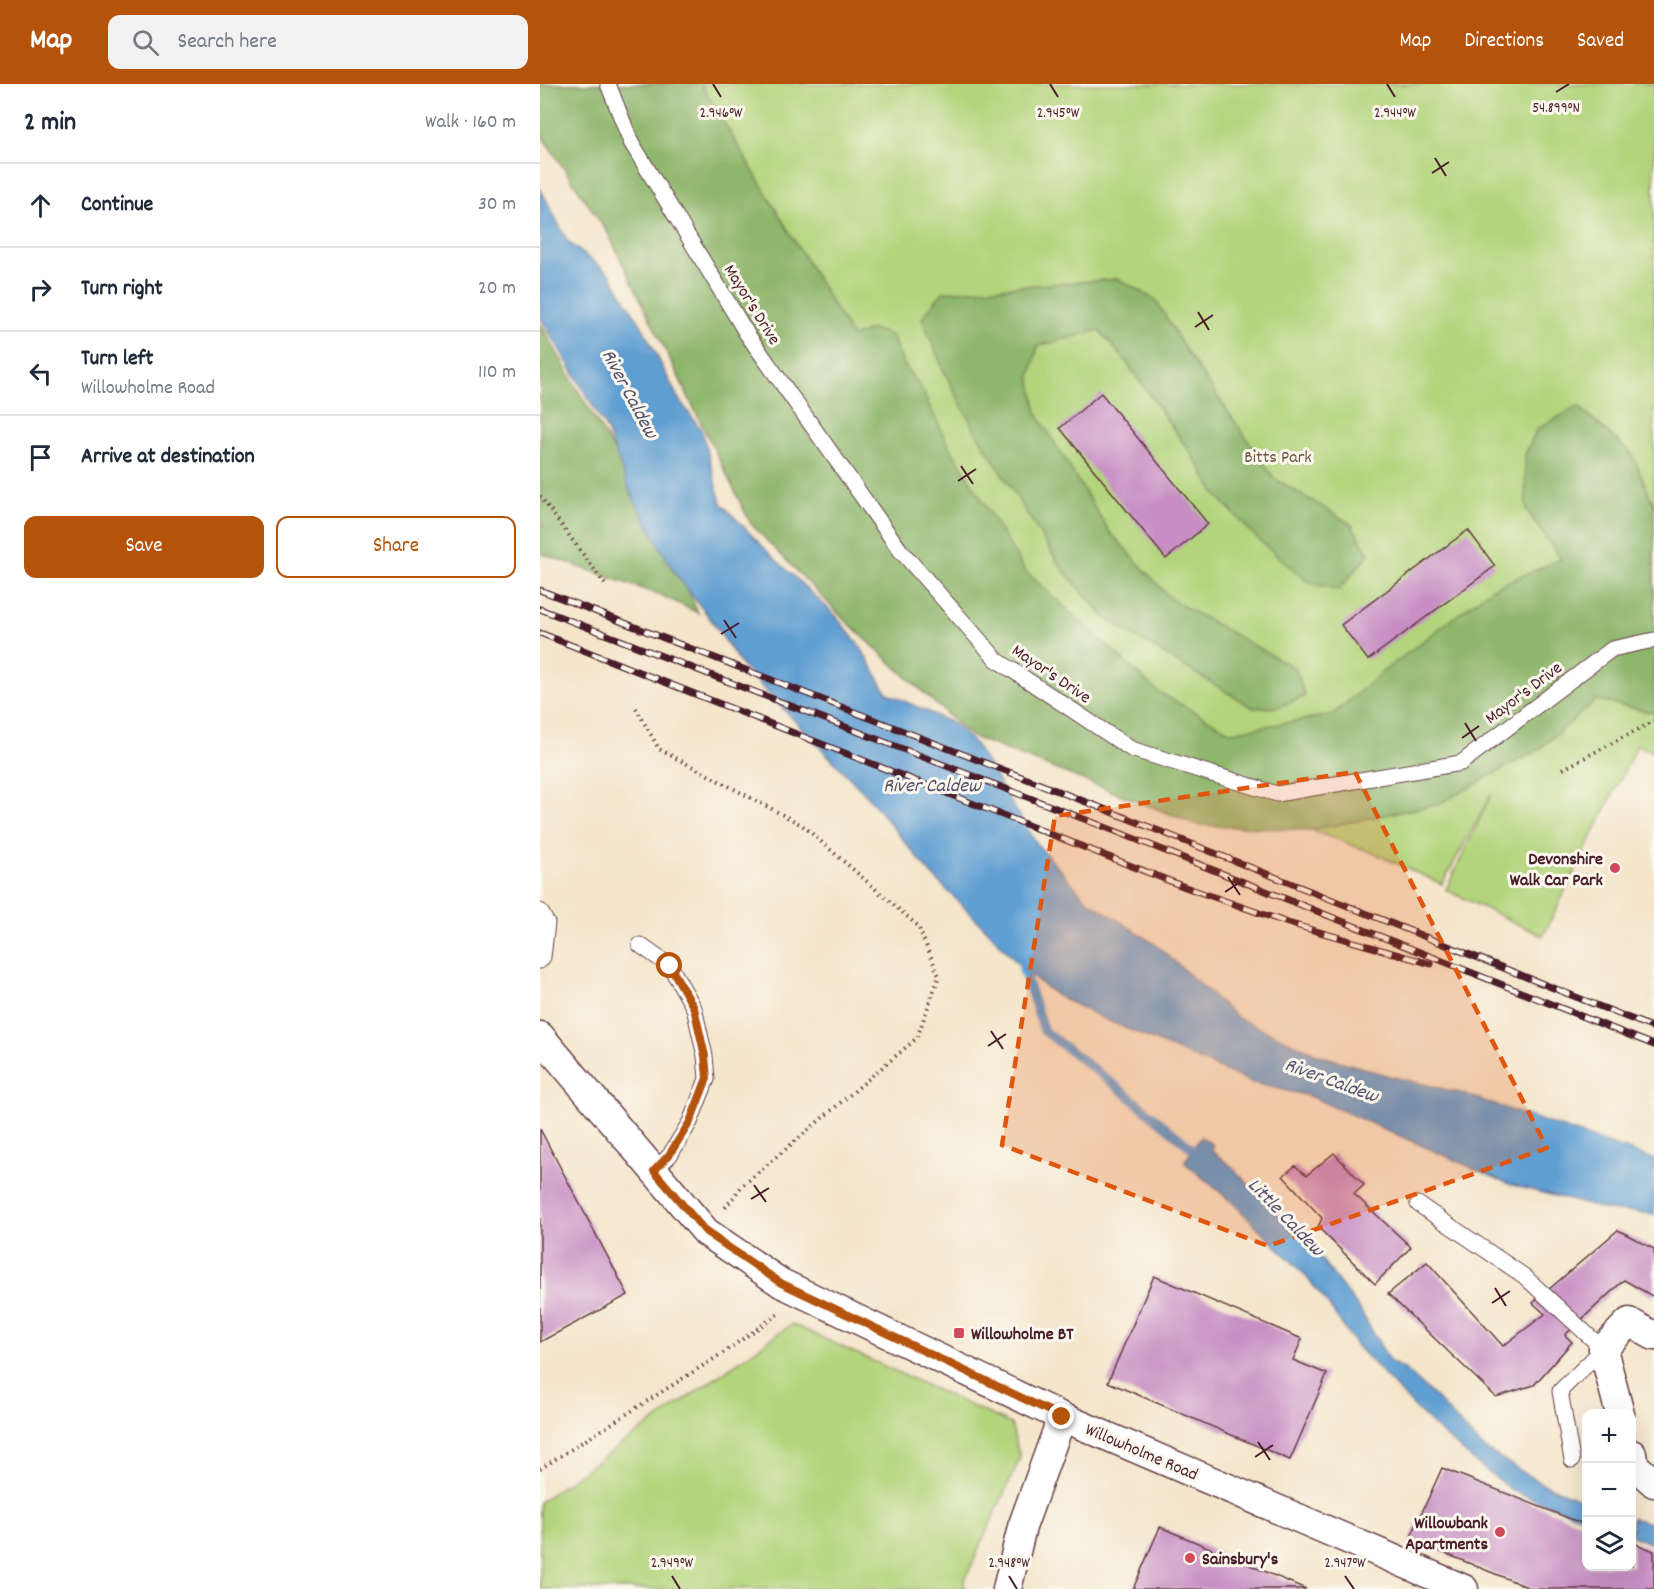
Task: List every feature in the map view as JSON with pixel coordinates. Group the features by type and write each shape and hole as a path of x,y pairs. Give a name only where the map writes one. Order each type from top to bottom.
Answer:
{"street":[{"name":"Willowholme Road","path":"540,1036 706,1232 781,1283 1062,1417 1464,1589"},
{"path":"1619,1409 1603,1349 1629,1322 1654,1336"},
{"path":"1007,1589 1022,1527 1062,1417"},
{"path":"1634,1463 1654,1483"}],"lane":[{"name":"Mayor's Drive","path":"608,84 631,142 747,334 900,550 997,660 1131,749 1277,794 1461,763 1612,649 1654,640"},
{"path":"540,911 547,923 543,957 540,961"},
{"path":"640,945 670,966 694,1008 705,1056 707,1078 690,1122 669,1155 654,1171"},
{"path":"1418,1204 1524,1276 1603,1349 1560,1391 1572,1460"}],"path":[{"path":"540,496 607,587"},
{"path":"636,708 659,749 802,825 918,926 939,976 917,1038 742,1185 706,1232"},
{"path":"1563,769 1654,721"},
{"path":"540,1469 723,1353 804,1295"}],"highlighted area":[{"path":"1355,772 1547,1148 1268,1246 1002,1145 1055,816"}],"green space":[{"name":"Bitts Park","path":"540,84 1654,84 1654,752 1637,745 1543,936 1446,890 1492,793 1442,884 1371,852 1311,830 1198,825 971,736 844,619 751,524 608,233 540,133"},
{"path":"540,84 701,84 852,337 872,329 891,335 904,365 920,386 948,444 1025,571 1158,692 1231,732 1332,715 1385,670 1493,588 1561,559 1526,509 1525,455 1537,429 1578,406 1632,454 1654,506 1654,713 1596,700 1540,749 1439,804 1311,830 1198,825 971,736 844,619 751,524 608,233 540,133"},
{"path":"1118,279 1156,300 1186,351 1274,478 1351,524 1369,554 1339,590 1309,583 1259,540 1216,495 1196,461 1125,360 1099,330 1038,346 1030,376 1037,414 1109,531 1172,600 1296,669 1305,696 1279,707 1253,708 1106,619 1060,566 974,429 943,369 922,318 943,292"},
{"path":"540,322 666,538 698,613 663,596 540,553 540,526 542,526 540,516"},
{"path":"792,1324 1011,1424 1020,1458 963,1584 966,1589 540,1589 540,1502"}],"water":[{"name":"River Caldew","path":"540,188 568,242 610,274 643,328 678,398 702,431 721,503 770,554 836,616 861,648 887,693 954,724 975,744 1037,844 1087,900 1155,944 1238,1018 1319,1055 1393,1077 1461,1093 1654,1159 1654,1214 1607,1210 1509,1184 1309,1096 1253,1083 1104,1019 1056,995 1023,969 931,874 869,798 742,666 712,621 674,572 630,492 607,430 540,316"},
{"path":"1201,1137 1213,1145 1211,1150 1231,1166 1321,1259 1360,1310 1390,1362 1406,1370 1482,1447 1539,1482 1582,1500 1582,1517 1513,1491 1439,1431 1356,1345 1304,1274 1234,1204 1184,1162"},
{"path":"1636,1519 1654,1524 1654,1545 1636,1538"}],"building":[{"path":"1101,393 1208,524 1166,559 1060,428"},
{"path":"1468,530 1495,566 1368,660 1341,625"},
{"path":"540,1129 628,1295 540,1342"},
{"path":"1334,1153 1364,1185 1354,1194 1411,1247 1375,1284 1318,1227 1322,1218 1283,1176 1295,1166 1307,1175"},
{"path":"1618,1230 1654,1249 1654,1297 1624,1280 1565,1335 1572,1342 1534,1385 1496,1397 1388,1294 1427,1262 1503,1346 1545,1314 1533,1303"},
{"path":"1154,1276 1302,1339 1293,1360 1327,1374 1290,1460 1108,1382"},
{"name":"Willowbank Apartments","path":"1442,1468 1582,1523 1582,1571 1636,1571 1636,1544 1654,1551 1654,1589 1532,1589 1410,1539"},
{"name":"Sainsbury's","path":"1160,1527 1306,1589 1133,1589"}],"waterway":[{"name":"Little Caldew","path":"1024,958 1023,969 1044,1031 1115,1085 1201,1156"}],"railway":[{"path":"540,590 1104,809 1654,1028"},
{"path":"540,609 1115,831 1654,1045"},
{"path":"540,633 1185,887 1288,923 1431,964"}],"place":[{"name":"Devonshire Walk Car Park","path":"1615,868"},
{"name":"Willowholme BT","path":"959,1333"},
{"name":"Willowbank Apartments","path":"1500,1532"},
{"name":"Sainsbury's","path":"1190,1558"}],"route":[{"path":"670,966 694,1008 705,1056 707,1078 690,1122 669,1155 654,1171 706,1232 781,1283 1062,1417"}]}
